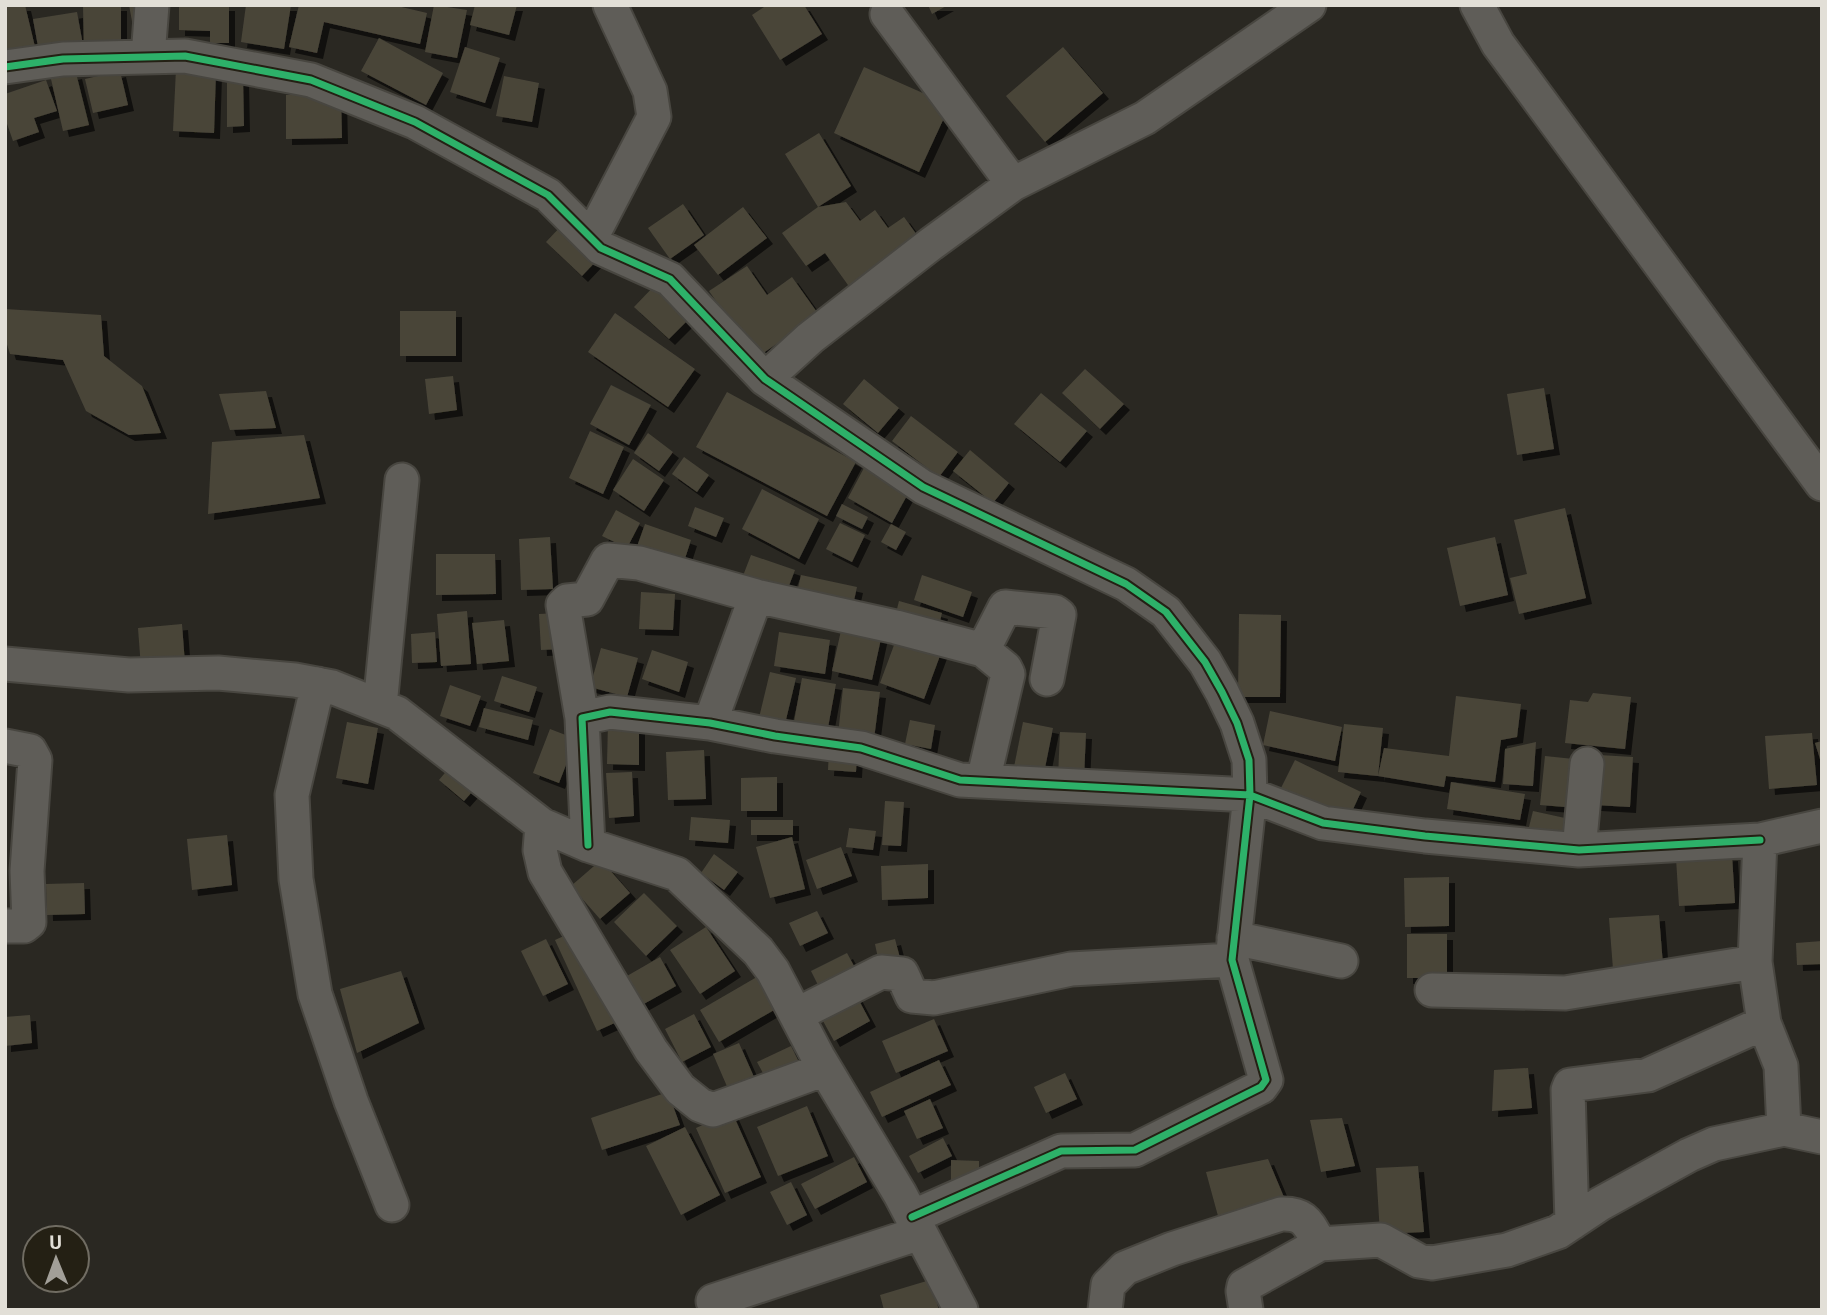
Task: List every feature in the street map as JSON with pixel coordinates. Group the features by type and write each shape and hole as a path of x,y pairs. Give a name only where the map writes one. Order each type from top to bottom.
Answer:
{"street":[{"path":"148,56 152,5"},
{"path":"591,238 654,117 650,91 610,5"},
{"path":"765,379 810,338 1013,184 1145,118 1309,5"},
{"path":"1477,5 1498,44 1822,484"},
{"path":"887,14 1013,184"},
{"path":"5,67 63,59 185,56 311,80 415,122 548,195 601,248 670,279 765,379 923,487 1126,584 1166,612 1205,662 1237,723 1250,760 1250,795 1233,949 1266,1080 1261,1087 1135,1150 1061,1152 916,1225 713,1301"},
{"path":"380,706 402,480"},
{"path":"588,845 582,718 563,605 567,601 587,599 608,560 639,564 756,596 896,627 983,650 1006,668 1008,674 983,781"},
{"path":"710,723 756,596"},
{"path":"983,650 1006,606 1055,612 1059,615 1047,679"},
{"path":"5,664 129,675 218,673 295,680 332,687 397,713 542,825 588,845 677,874 758,951 773,971 961,1310"},
{"path":"318,684 292,795 296,879 315,994 351,1101 392,1205"},
{"path":"582,718 610,712 710,723 775,736 861,748 960,780 1250,795 1323,823 1425,836 1579,850 1760,840 1822,826"},
{"path":"5,746 30,751 34,760 27,871 29,922 7,932"},
{"path":"1579,850 1587,764"},
{"path":"542,825 540,850 545,872 613,989 651,1050 680,1089 701,1105 713,1110 825,1069"},
{"path":"1760,840 1755,962 1764,1023 1781,1066 1784,1129"},
{"path":"796,1015 881,972 902,974 912,996 934,998 1071,969 1233,949 1341,961"},
{"path":"1432,990 1565,993 1755,962"},
{"path":"1572,1223 1570,1086 1648,1076 1764,1023"},
{"path":"1246,1310 1242,1291 1244,1286 1320,1244 1381,1240 1419,1261 1432,1263 1507,1250 1558,1232 1600,1204 1689,1154 1714,1144 1784,1129 1822,1137"},
{"path":"1105,1310 1108,1285 1116,1274 1125,1268 1172,1249 1280,1214 1304,1218 1320,1244"}],"building":[{"path":"5,5 25,5 36,51 5,59"},
{"path":"83,5 121,5 121,51 84,52"},
{"path":"129,5 143,5 134,32"},
{"path":"179,5 229,5 229,43 210,43 210,31 179,30"},
{"path":"246,5 291,5 284,49 241,42"},
{"path":"299,5 393,5 427,13 420,44 324,22 317,53 289,47"},
{"path":"434,5 467,10 457,58 425,52"},
{"path":"475,5 517,5 509,35 470,25"},
{"path":"767,5 804,5 822,34 780,60 752,15"},
{"path":"928,5 948,5 932,14"},
{"path":"77,12 83,45 39,52 33,19"},
{"path":"379,38 443,73 426,105 361,71"},
{"path":"465,47 500,58 485,103 450,92"},
{"path":"1063,47 1103,93 1045,142 1006,96"},
{"path":"864,67 950,105 919,172 834,133"},
{"path":"176,69 216,71 214,133 173,131"},
{"path":"120,71 128,105 93,113 85,79"},
{"path":"76,73 89,125 63,131 51,79"},
{"path":"504,76 539,83 532,122 496,116"},
{"path":"243,77 244,126 227,127 227,78"},
{"path":"46,80 57,111 34,118 39,132 13,141 5,118 5,94"},
{"path":"341,94 342,138 286,139 286,95"},
{"path":"819,133 851,186 818,207 785,154"},
{"path":"846,202 860,221 875,210 888,228 904,217 922,242 853,292 825,253 806,266 782,233 818,207"},
{"path":"683,204 704,235 670,259 648,228"},
{"path":"743,207 767,238 718,275 694,245"},
{"path":"563,224 599,258 582,276 546,242"},
{"path":"747,266 767,295 792,277 819,315 756,358 709,291"},
{"path":"657,283 692,316 669,339 634,307"},
{"path":"5,309 101,315 104,356 142,386 161,433 129,435 86,411 63,360 10,354 5,338"},
{"path":"400,311 456,311 456,356 400,356"},
{"path":"615,313 695,369 668,407 588,352"},
{"path":"1085,369 1124,404 1100,429 1062,393"},
{"path":"453,376 457,410 429,414 425,379"},
{"path":"864,379 899,408 878,433 843,404"},
{"path":"611,385 651,405 629,445 590,424"},
{"path":"1544,388 1554,449 1517,455 1507,394"},
{"path":"266,391 276,428 230,430 219,394"},
{"path":"727,392 856,462 827,516 696,447"},
{"path":"1041,393 1087,431 1060,462 1014,424"},
{"path":"911,416 958,452 939,477 892,441"},
{"path":"590,431 624,447 603,494 569,478"},
{"path":"648,433 673,452 659,471 634,453"},
{"path":"304,435 320,498 208,514 212,442"},
{"path":"970,450 1009,483 993,503 953,471"},
{"path":"684,457 709,475 697,492 672,474"},
{"path":"633,459 664,480 644,511 613,490"},
{"path":"865,466 910,490 892,523 848,498"},
{"path":"762,489 819,519 799,559 742,529"},
{"path":"842,504 868,517 862,529 836,516"},
{"path":"695,507 724,518 716,537 688,526"},
{"path":"1565,508 1586,598 1519,614 1510,578 1527,574 1514,520"},
{"path":"616,510 640,523 627,548 602,536"},
{"path":"840,523 865,535 852,562 826,549"},
{"path":"645,524 691,540 681,571 634,555"},
{"path":"891,524 906,532 896,550 881,542"},
{"path":"550,537 553,589 521,590 519,539"},
{"path":"1495,537 1508,595 1460,606 1447,548"},
{"path":"436,554 495,554 496,594 436,595"},
{"path":"751,555 795,570 785,596 741,581"},
{"path":"801,575 857,587 851,614 795,601"},
{"path":"922,575 972,592 963,617 914,600"},
{"path":"641,592 675,594 673,630 639,629"},
{"path":"899,601 942,613 937,633 894,621"},
{"path":"467,611 471,664 441,666 437,614"},
{"path":"558,613 561,649 541,650 539,614"},
{"path":"1239,614 1281,615 1280,697 1238,697"},
{"path":"504,620 509,661 477,664 472,623"},
{"path":"182,624 185,664 141,668 138,628"},
{"path":"842,626 882,634 872,680 832,671"},
{"path":"435,632 437,662 412,663 411,634"},
{"path":"779,632 830,640 825,674 774,666"},
{"path":"897,637 941,653 924,699 880,683"},
{"path":"601,648 638,658 627,697 590,687"},
{"path":"652,650 688,662 679,692 642,679"},
{"path":"770,672 796,678 784,728 758,722"},
{"path":"502,676 537,687 529,712 494,701"},
{"path":"802,678 836,684 827,733 793,727"},
{"path":"450,685 481,696 470,726 440,716"},
{"path":"843,688 880,692 874,739 838,735"},
{"path":"1593,693 1631,697 1625,749 1565,743 1570,700 1588,702"},
{"path":"1456,696 1521,704 1517,737 1501,740 1495,782 1446,776 1444,787 1378,776 1384,748 1449,756"},
{"path":"484,708 533,720 528,740 479,727"},
{"path":"1270,711 1342,727 1335,761 1263,745"},
{"path":"910,720 935,725 931,749 905,744"},
{"path":"347,722 378,728 368,784 336,778"},
{"path":"1023,722 1053,728 1043,778 1013,772"},
{"path":"608,723 639,724 639,765 607,764"},
{"path":"1344,724 1383,728 1378,776 1338,772"},
{"path":"550,729 576,739 559,783 533,773"},
{"path":"1060,732 1086,733 1084,778 1058,777"},
{"path":"1812,733 1817,785 1769,789 1765,736"},
{"path":"1822,741 1822,762 1821,762 1815,743"},
{"path":"1536,742 1533,786 1503,784 1505,749"},
{"path":"704,750 706,799 668,800 666,752"},
{"path":"829,751 857,753 856,772 828,770"},
{"path":"1599,755 1633,757 1630,807 1595,805"},
{"path":"1545,756 1583,760 1578,808 1540,805"},
{"path":"1295,760 1361,792 1348,820 1281,788"},
{"path":"454,762 479,784 464,801 439,780"},
{"path":"632,772 634,816 609,818 606,773"},
{"path":"777,777 777,811 741,811 741,778"},
{"path":"1451,782 1525,794 1520,820 1447,809"},
{"path":"885,801 904,802 901,846 882,845"},
{"path":"1533,811 1574,820 1568,845 1527,835"},
{"path":"691,817 730,820 728,843 689,840"},
{"path":"751,820 793,820 793,835 751,835"},
{"path":"849,828 876,831 873,850 846,847"},
{"path":"227,835 232,885 192,890 187,839"},
{"path":"792,837 805,889 770,898 756,847"},
{"path":"841,847 852,876 817,889 806,860"},
{"path":"714,854 738,872 724,890 701,873"},
{"path":"1732,855 1735,903 1679,906 1676,858"},
{"path":"601,860 630,893 600,919 571,886"},
{"path":"928,864 928,898 882,900 881,866"},
{"path":"1449,877 1449,926 1405,927 1404,878"},
{"path":"84,883 85,914 47,915 46,884"},
{"path":"644,893 677,926 646,956 614,922"},
{"path":"817,911 828,933 800,946 789,923"},
{"path":"1659,915 1663,965 1613,969 1609,918"},
{"path":"706,927 735,971 700,994 670,950"},
{"path":"577,930 619,1021 597,1031 555,940"},
{"path":"1407,934 1447,934 1447,978 1407,978"},
{"path":"546,939 568,984 543,996 521,951"},
{"path":"895,939 900,958 879,963 875,944"},
{"path":"1822,941 1822,964 1797,965 1796,943"},
{"path":"847,953 860,977 823,995 811,971"},
{"path":"660,957 676,986 642,1005 627,976"},
{"path":"401,971 419,1023 357,1053 340,989"},
{"path":"762,974 781,1006 719,1042 700,1010"},
{"path":"854,991 870,1021 834,1041 817,1010"},
{"path":"694,1014 711,1047 682,1062 665,1029"},
{"path":"30,1015 32,1043 5,1046 5,1017"},
{"path":"934,1019 948,1051 896,1073 882,1041"},
{"path":"739,1043 758,1086 732,1098 713,1054"},
{"path":"791,1046 803,1070 770,1086 757,1062"},
{"path":"939,1060 951,1085 882,1117 870,1092"},
{"path":"1528,1068 1532,1108 1492,1111 1494,1070"},
{"path":"1065,1073 1077,1099 1046,1113 1034,1087"},
{"path":"668,1092 680,1125 602,1150 591,1118"},
{"path":"930,1099 943,1128 917,1139 904,1111"},
{"path":"807,1106 828,1156 778,1176 757,1127"},
{"path":"732,1112 761,1177 725,1193 696,1128"},
{"path":"1342,1118 1355,1166 1321,1172 1310,1120"},
{"path":"685,1127 720,1195 681,1215 646,1146"},
{"path":"943,1138 952,1156 918,1173 909,1156"},
{"path":"854,1157 867,1182 815,1209 801,1184"},
{"path":"1268,1159 1286,1202 1221,1227 1206,1172"},
{"path":"951,1160 979,1161 979,1184 951,1183"},
{"path":"1418,1166 1424,1232 1380,1234 1376,1168"},
{"path":"791,1182 807,1215 787,1225 770,1192"},
{"path":"930,1280 939,1310 884,1310 880,1295"}],"cycle path":[{"path":"5,67 63,59 185,56 311,80 415,122 548,195 601,248 670,279 765,379 923,487 1126,584 1166,612 1205,662 1222,692 1237,723 1249,760 1250,795 1232,960 1266,1080 1261,1087 1135,1150 1061,1151 912,1217"},
{"path":"588,845 582,718 610,712 710,723 775,736 861,748 960,780 1250,795 1323,823 1425,836 1579,850 1760,840"}]}
